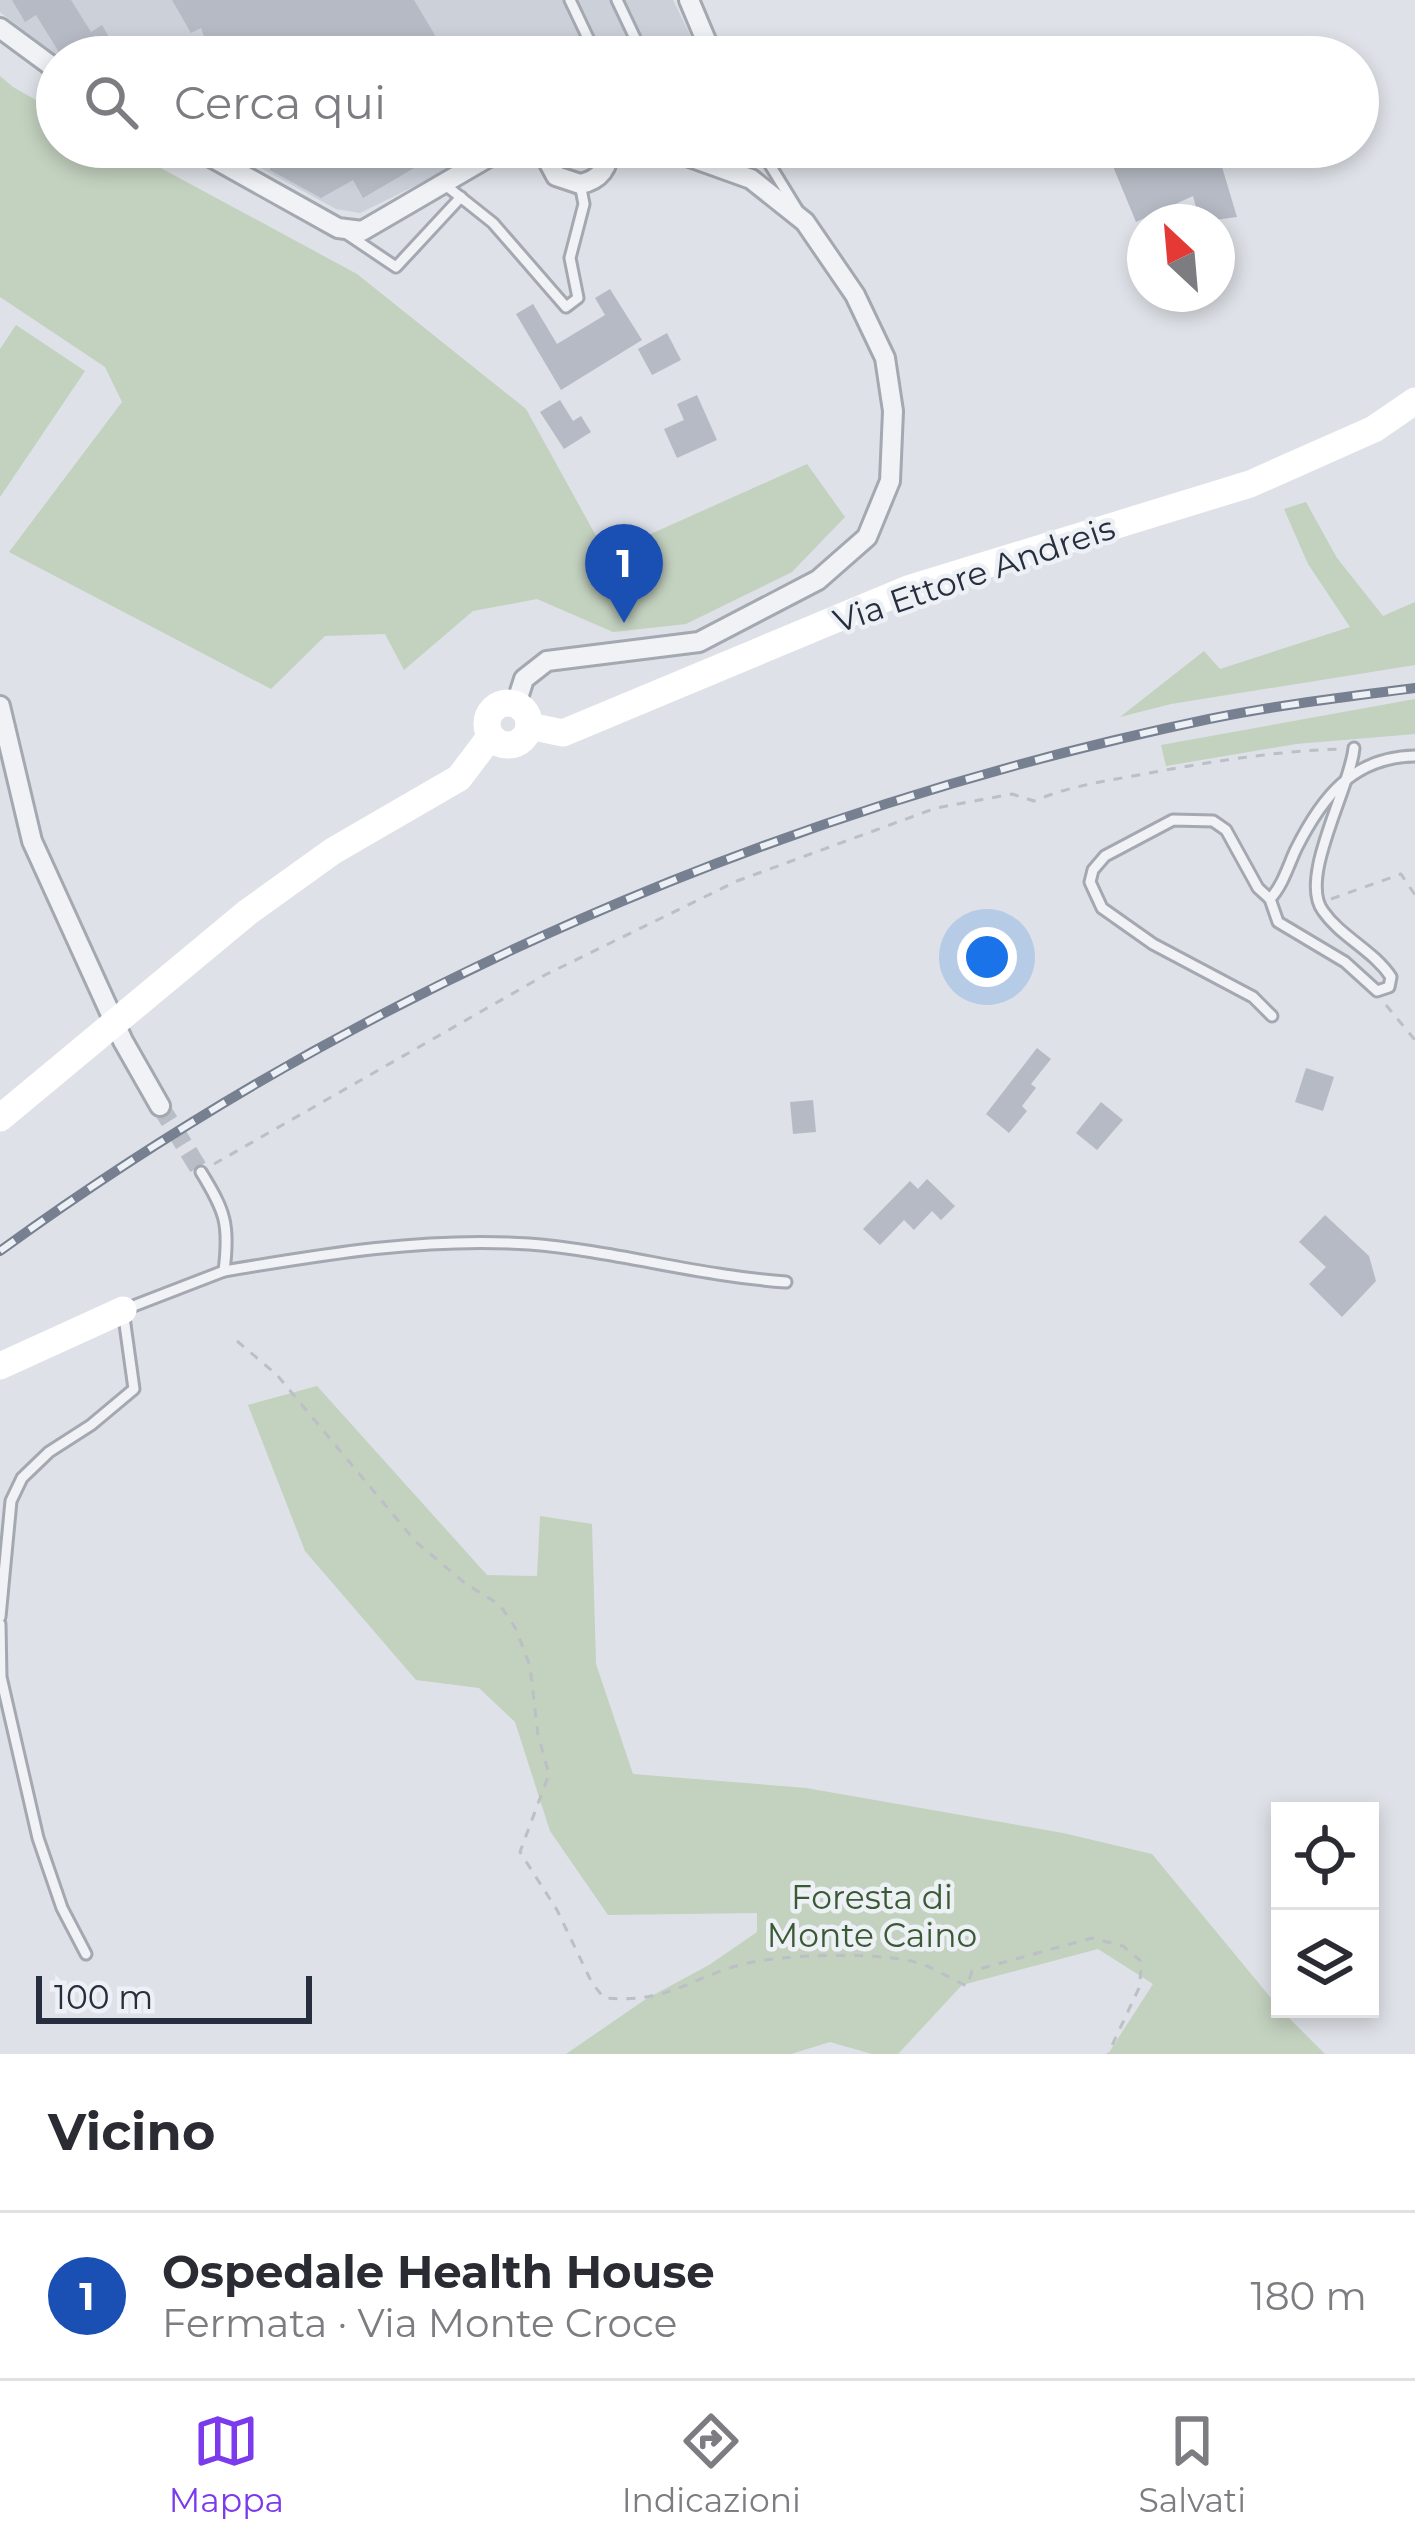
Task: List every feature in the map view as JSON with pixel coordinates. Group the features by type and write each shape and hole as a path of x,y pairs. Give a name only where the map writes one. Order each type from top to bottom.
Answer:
{"street":[{"path":"689,0 704,36"},
{"path":"0,28 36,55"},
{"path":"231,168 338,227 362,231 474,168"},
{"path":"553,168 556,176 592,190 602,168"},
{"path":"522,715 524,680 547,661 699,642 818,580 867,537 890,481 893,411 885,358 855,295 806,222 751,178 722,168"},
{"name":"Via Ettore Andreis","path":"115,1020 248,912 333,851 459,778 490,737 513,745 520,741 522,715 563,733 908,589 1250,484 1374,429 1415,401"},
{"path":"0,706 32,841 160,1106"},
{"path":"0,1118 115,1020"},
{"path":"0,1366 123,1310"}],"lane":[{"path":"570,0 588,36"},
{"path":"617,0 634,36"},
{"path":"772,168 806,222"},
{"path":"444,184 494,223 566,307 578,298 571,258 592,190"},
{"path":"338,227 396,267 461,197"},
{"path":"1272,1016 1253,997 1153,944 1102,908 1090,882 1093,870 1105,856 1173,820 1214,821 1226,830 1258,888 1270,899 1278,922 1345,962 1377,991 1389,987 1390,977 1382,965 1325,915 1315,894 1352,772 1354,748"},
{"path":"1270,899 1314,817 1352,772 1389,759 1415,757"},
{"path":"201,1172 223,1207 229,1234 224,1270"},
{"path":"86,1954 62,1908 38,1838 0,1677 0,1621 11,1501 22,1478 134,1389 123,1310 224,1270 414,1244 525,1244 673,1263 736,1279 786,1282"}],"path":[{"path":"201,1172 545,975 737,881 935,808 1012,794 1034,801 1062,790 1189,766 1296,750 1354,748"},
{"path":"1318,904 1400,874 1415,896"},
{"path":"1377,991 1393,1018 1415,1040"},
{"path":"237,1341 290,1389 416,1542 466,1585 500,1605 516,1629 530,1666 538,1735 549,1774 520,1852 604,1997 626,2000 673,1994 745,1964 790,1957 892,1958 924,1965 967,1986 972,1971 1092,1939 1123,1946 1142,1962 1139,1988 1108,2054"}],"shaded area":[{"path":"0,0 673,0 691,36 36,36 36,40 0,12"},
{"path":"261,168 451,168 360,213 336,209"}],"green space":[{"path":"0,76 36,100 36,168 161,168 357,274 526,409 606,554 807,464 845,517 792,572 686,624 613,632 537,599 473,611 404,670 385,634 325,636 271,689 9,552 122,402 105,367 0,297"},
{"path":"16,325 85,371 0,497 0,349"},
{"path":"1306,502 1337,558 1383,616 1415,602 1415,665 1171,704 1120,717 1204,651 1220,669 1350,627 1308,564 1284,509"},
{"path":"1415,699 1415,734 1296,744 1166,766 1161,745"},
{"name":"Foresta di Monte Caino","path":"317,1386 487,1575 537,1576 540,1516 592,1524 596,1664 633,1774 806,1788 1063,1833 1152,1854 1271,1998 1271,2018 1289,2018 1325,2054 1108,2054 1153,1984 1098,1949 962,1985 898,2054 872,2054 830,2042 791,2054 566,2054 757,1932 757,1913 608,1915 550,1831 515,1722 479,1688 416,1680 305,1551 248,1405"}],"building":[{"path":"12,0 71,0 91,32 102,25 108,36 49,36 36,15 25,22"},
{"path":"172,0 414,0 435,36 204,36 201,28 191,33"},
{"path":"414,168 363,198 353,180 321,198 270,170"},
{"path":"1114,168 1222,168 1233,204 1195,204 1193,196 1175,204 1129,204"},
{"path":"610,289 642,340 561,390 516,314 533,304 557,344 605,315 595,298"},
{"path":"667,333 681,360 652,375 638,349"},
{"path":"697,395 717,440 677,458 664,429 684,420 677,404"},
{"path":"560,400 573,421 581,416 591,432 564,449 540,412"},
{"path":"1037,1048 1051,1059 1031,1084 1036,1088 1022,1106 1027,1111 1009,1133 986,1114"},
{"path":"1306,1068 1334,1077 1323,1111 1295,1102"},
{"path":"813,1100 816,1132 793,1134 790,1102"},
{"path":"1101,1102 1123,1120 1097,1150 1076,1133"},
{"path":"927,1179 955,1206 941,1220 932,1211 914,1230 904,1220 880,1245 863,1229 910,1181 918,1189"},
{"path":"1325,1215 1369,1256 1376,1281 1342,1317 1309,1284 1326,1267 1299,1242"}],"tunnel":[{"path":"160,1106 201,1172"}],"railway":[{"path":"0,1251 138,1157 280,1070 426,992 576,921 730,858 887,804 1047,757 1235,714 1415,688"}],"place":[{"name":"Ospedale Health House","path":"624,623"}]}
